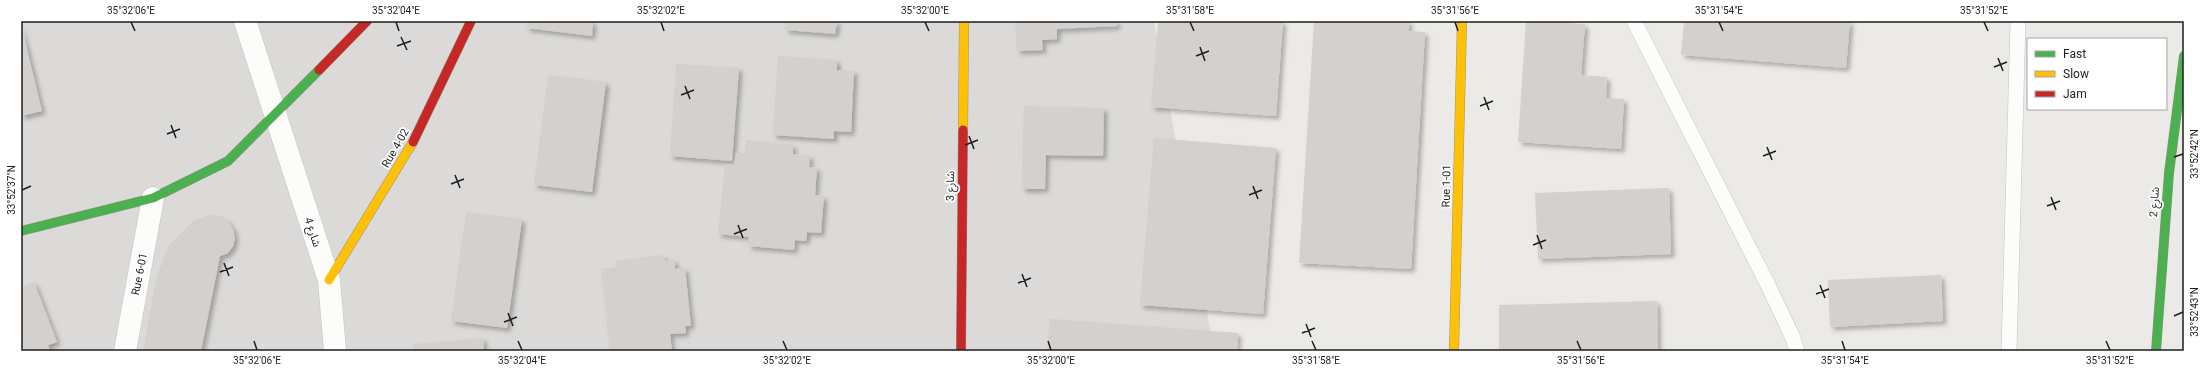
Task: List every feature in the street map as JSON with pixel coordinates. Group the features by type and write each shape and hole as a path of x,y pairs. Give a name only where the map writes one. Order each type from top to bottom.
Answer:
{"street":[{"name":"شارع 4","path":"245,21 329,280 335,351"},
{"path":"21,232 153,198 228,161 275,116 367,21"},
{"name":"Rue 4-02","path":"329,280 412,144 471,21"},
{"name":"شارع 3","path":"961,351 964,21"},
{"name":"Rue 1-01","path":"1454,351 1462,21"},
{"name":"شارع 2","path":"2156,351 2169,173 2172,100 2184,56"},
{"name":"Rue 6-01","path":"125,351 153,198"}],"lane":[{"path":"1634,21 1767,283 1793,338 1797,351"},
{"path":"2009,351 2022,90 2018,21"}],"shaded area":[{"path":"21,21 1154,21 1214,351 21,351"}],"building":[{"path":"527,21 593,21 592,36 526,28"},
{"path":"786,21 837,21 835,34 785,30"},
{"path":"1015,21 1117,21 1117,26 1057,29 1057,39 1042,40 1043,50 1017,51"},
{"path":"1158,21 1283,21 1276,116 1151,107"},
{"path":"1314,21 1409,21 1409,31 1425,32 1411,269 1299,263"},
{"path":"1526,21 1567,21 1567,23 1585,24 1581,75 1607,77 1606,98 1624,99 1621,149 1518,142"},
{"path":"1684,21 1850,21 1846,68 1681,55"},
{"path":"21,25 42,111 21,116"},
{"path":"778,56 837,60 837,70 854,71 851,132 834,131 834,139 773,135"},
{"path":"676,64 739,68 732,161 670,156"},
{"path":"548,75 606,82 592,192 534,185"},
{"path":"1024,106 1104,108 1103,156 1046,155 1045,189 1022,189"},
{"path":"1154,138 1276,148 1263,314 1140,305"},
{"path":"746,140 793,145 793,154 810,156 809,167 817,168 815,195 824,196 821,233 807,232 806,241 795,240 794,250 748,246 749,237 718,234 725,164 734,165 736,153 745,154"},
{"path":"1669,188 1671,254 1538,259 1535,193"},
{"path":"466,212 522,219 507,328 451,321"},
{"path":"208,215 219,216 228,221 233,229 235,238 233,246 228,253 220,256 201,351 143,351 156,280 168,246 193,221"},
{"path":"664,255 665,261 675,260 675,269 685,268 691,326 685,326 686,333 670,334 672,351 610,351 601,269 616,267 615,261"},
{"path":"1941,275 1943,321 1830,327 1828,280"},
{"path":"34,282 57,342 48,345 50,351 21,351 21,288"},
{"path":"1657,301 1658,351 1499,351 1499,305"},
{"path":"1050,319 1238,333 1237,351 1047,351"},
{"path":"483,338 484,351 414,351 414,344"}],"traffic: fast":[{"path":"2156,351 2169,173 2184,56"},
{"path":"21,231 153,198 228,161 319,70"}],"traffic: slow":[{"path":"963,130 964,21"},
{"path":"1454,351 1462,21"},
{"path":"329,280 413,142"}],"traffic: jam":[{"path":"319,70 367,21"},
{"path":"413,142 471,21"},
{"path":"961,351 963,130"}]}
